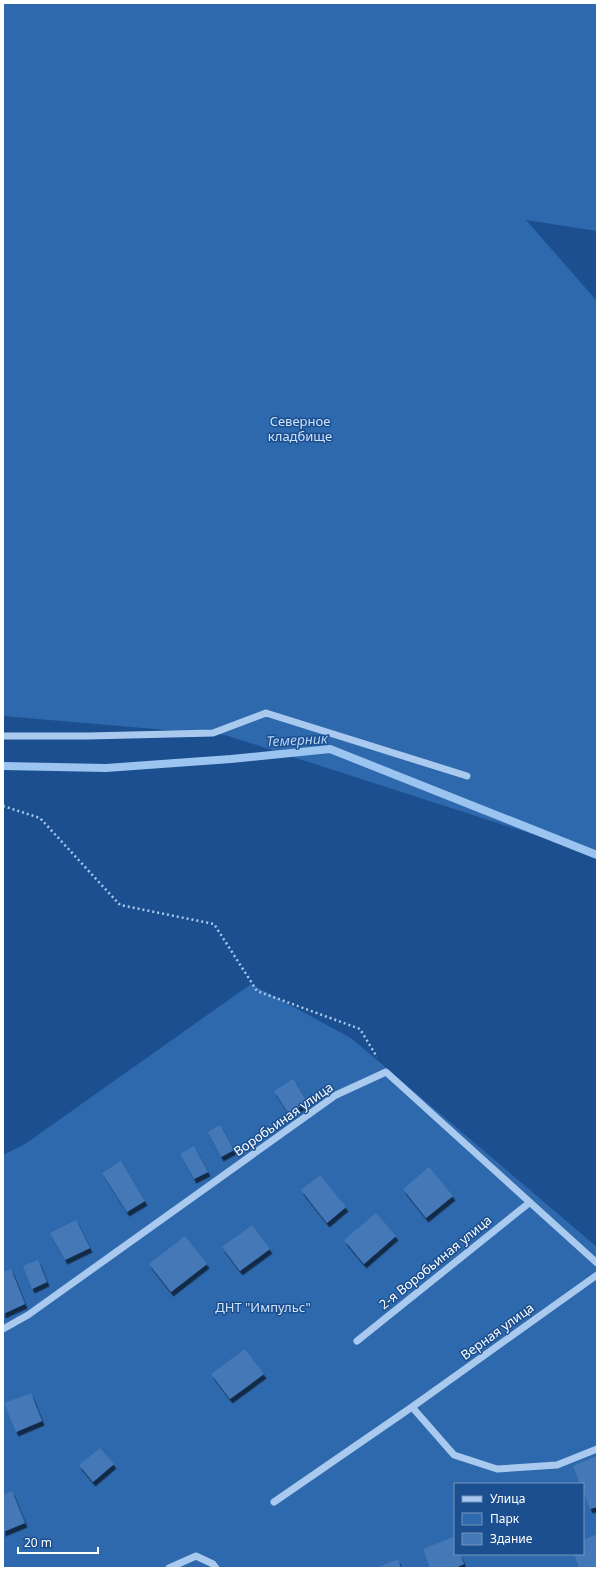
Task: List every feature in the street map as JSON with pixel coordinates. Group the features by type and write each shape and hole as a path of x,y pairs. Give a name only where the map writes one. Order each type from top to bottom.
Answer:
{"street":[{"path":"3,736 88,736 213,733 266,713 466,776"},
{"path":"386,1072 597,1263"},
{"name":"Воробьиная улица","path":"3,1329 28,1315 336,1095 386,1072"},
{"name":"2-я Воробьиная улица","path":"356,1341 529,1202"},
{"name":"Верная улица","path":"274,1502 412,1407 597,1274"},
{"path":"412,1407 454,1455 497,1469 557,1465 597,1449"},
{"path":"169,1568 196,1556 213,1564 216,1568"}],"path":[{"path":"3,806 40,818 120,905 214,924 257,991 360,1029 386,1072"}],"green space":[{"name":"Северное кладбище","path":"3,3 597,3 597,231 526,220 597,301 597,855 225,735 3,716"},
{"name":"ДНТ \"Импульс\"","path":"251,984 351,1038 597,1247 597,1568 3,1568 3,1155 25,1144"}],"building":[{"path":"293,1079 307,1102 289,1114 274,1091"},
{"path":"220,1125 234,1150 221,1157 208,1132"},
{"path":"194,1146 208,1172 194,1179 180,1154"},
{"path":"121,1161 145,1201 127,1212 102,1173"},
{"path":"429,1167 453,1196 426,1218 403,1189"},
{"path":"320,1175 346,1207 327,1223 301,1190"},
{"path":"376,1213 396,1236 364,1264 344,1240"},
{"path":"76,1220 90,1248 65,1260 50,1233"},
{"path":"252,1225 270,1249 240,1271 222,1247"},
{"path":"185,1236 207,1264 171,1292 149,1264"},
{"path":"38,1260 47,1282 32,1289 23,1266"},
{"path":"11,1269 25,1304 3,1314 3,1272"},
{"path":"245,1349 264,1374 230,1399 211,1374"},
{"path":"31,1393 42,1421 16,1432 4,1403"},
{"path":"100,1448 114,1464 93,1482 79,1465"},
{"path":"597,1456 597,1507 590,1509 584,1494 584,1483 580,1483 573,1466"},
{"path":"12,1491 25,1523 3,1532 3,1495"},
{"path":"597,1534 597,1568 579,1568 574,1555 584,1555 584,1540"},
{"path":"453,1537 454,1555 460,1555 464,1564 455,1568 430,1568 423,1549"},
{"path":"398,1559 401,1568 377,1568"}],"waterway":[{"name":"Темерник","path":"3,766 106,768 231,759 330,749 597,855"}]}
